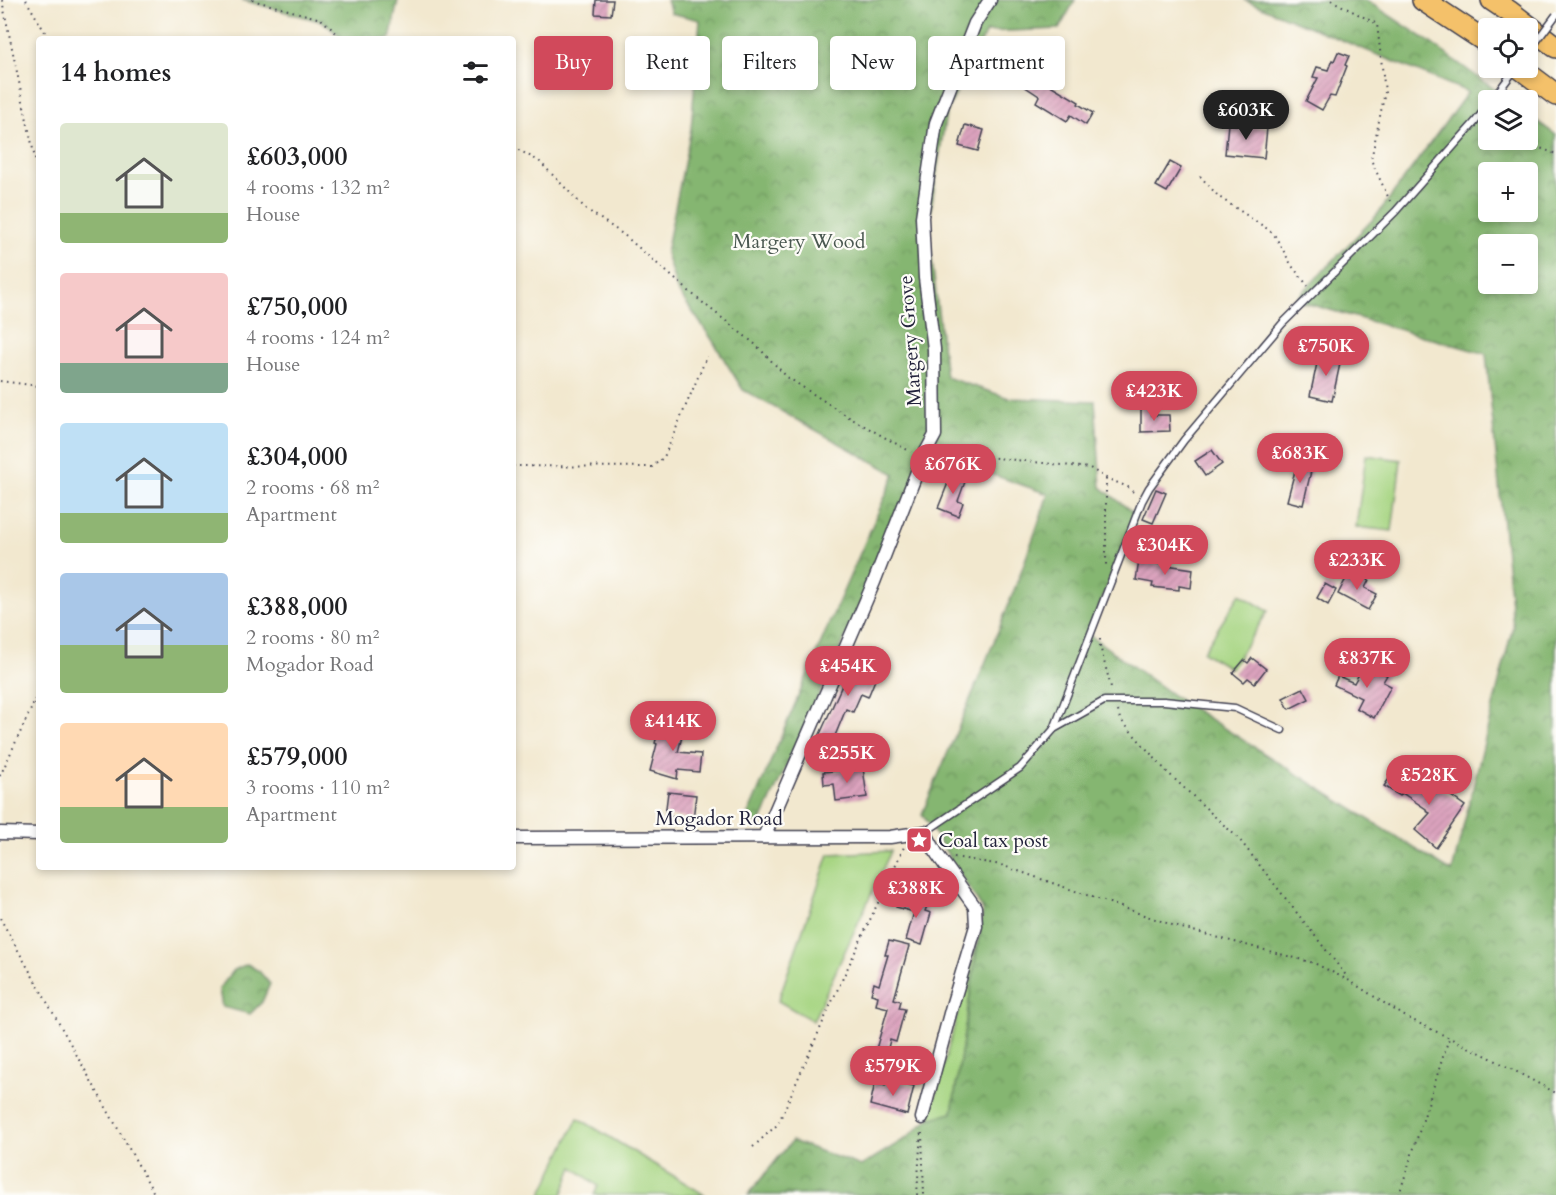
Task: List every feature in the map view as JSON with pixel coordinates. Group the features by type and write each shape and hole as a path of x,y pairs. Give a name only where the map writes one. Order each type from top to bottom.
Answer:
{"highway":[{"path":"1423,0 1478,36"},
{"path":"1492,0 1556,47"},
{"path":"1532,78 1556,95"}],"street":[{"name":"Margery Grove","path":"764,837 874,582 922,459 934,435 934,349 925,278 922,217 936,123 975,23 990,0"},
{"name":"Mogador Road","path":"516,838 890,837 925,832"},
{"path":"922,1118 976,926 975,907 937,854 925,832"},
{"path":"0,833 36,834"}],"lane":[{"path":"1538,39 1556,15"},
{"path":"1499,90 1510,78"},
{"path":"1054,729 1149,488 1190,433 1282,324 1395,212 1478,118"},
{"path":"925,832 1020,768 1054,729 1104,701 1164,701 1235,708 1281,730"}],"path":[{"path":"2,0 36,164"},
{"path":"26,0 47,36"},
{"path":"252,0 321,19 340,36"},
{"path":"1331,0 1377,24 1385,92 1371,160 1395,212"},
{"path":"1538,147 1556,154"},
{"path":"516,149 538,161 586,209 624,235 756,345 787,377 852,419 922,459 940,452 1090,468 1128,487 1142,501"},
{"path":"1200,176 1219,197 1275,236 1292,266 1313,293"},
{"path":"516,466 652,468 664,457 707,356"},
{"path":"0,381 36,386"},
{"path":"1106,478 1106,570"},
{"path":"1100,636 1100,646 1120,720 1167,772 1239,839 1350,981"},
{"path":"0,776 36,698"},
{"path":"753,1147 778,1124 835,995 911,834"},
{"path":"937,854 1001,865 1178,927 1314,963 1350,981 1406,1017 1556,1093"},
{"path":"0,918 155,1195"},
{"path":"1399,1195 1449,1038"},
{"path":"917,1195 922,1118"},
{"path":"922,1118 924,1195"}],"green space":[{"path":"242,0 398,0 391,36 339,36 323,22"},
{"name":"Margery Wood","path":"667,0 1075,0 1059,29 986,32 984,36 928,36 928,90 958,90 946,114 928,228 946,377 1009,398 1095,401 1101,487 1136,515 1088,634 1178,699 1452,872 1513,626 1486,354 1295,300 1377,215 1468,92 1244,0 1366,0 1424,38 1495,90 1478,90 1478,150 1538,150 1538,122 1556,135 1556,1195 748,1195 792,1141 861,1166 905,1139 929,1119 952,1113 983,910 922,814 1004,615 1048,494 939,456 915,486 760,823 745,822 895,474 743,390 711,338 677,290 666,253 691,129 694,90 710,90 710,36 699,36 700,20 671,13"},
{"path":"1366,455 1401,460 1392,531 1356,527"},
{"path":"1240,594 1268,611 1231,669 1203,652"},
{"path":"891,851 813,1021 778,1001 829,854"},
{"path":"979,935 952,1113 929,1119"},
{"path":"247,964 259,971 270,984 262,1002 250,1014 222,1007 219,989 234,970"},
{"path":"578,1118 705,1195 594,1195 598,1186 573,1167 562,1195 541,1195"}],"building":[{"path":"596,0 613,0 611,15 595,14"},
{"path":"1338,52 1349,56 1345,65 1347,66 1335,97 1330,96 1322,110 1306,101 1318,78 1313,77 1317,67 1328,70"},
{"path":"1030,90 1059,90 1093,113 1086,125 1071,115 1067,121 1036,102 1039,96"},
{"path":"1228,124 1267,128 1264,158 1225,154"},
{"path":"965,125 984,130 978,151 959,146"},
{"path":"1170,162 1181,168 1167,192 1156,186"},
{"path":"1319,354 1341,359 1332,401 1310,396"},
{"path":"1141,407 1151,407 1151,415 1169,415 1170,431 1141,432"},
{"path":"1212,450 1222,464 1205,476 1195,461"},
{"path":"1297,463 1312,467 1303,505 1287,501"},
{"path":"952,473 966,479 958,501 963,503 958,516 938,508"},
{"path":"1156,489 1166,493 1153,523 1143,519"},
{"path":"1139,561 1193,569 1191,588 1179,586 1179,590 1152,587 1153,583 1136,580"},
{"path":"1350,571 1369,580 1365,588 1377,594 1368,610 1338,594"},
{"path":"1325,584 1336,590 1328,605 1317,598"},
{"path":"857,652 870,658 864,670 877,675 868,697 861,694 853,712 846,709 830,748 816,743"},
{"path":"1252,658 1266,669 1255,683 1248,678 1244,682 1233,673 1244,660 1248,663"},
{"path":"1365,663 1387,675 1383,682 1391,686 1374,718 1356,708 1361,698 1334,685 1338,676 1354,683"},
{"path":"1303,688 1309,699 1289,709 1283,698"},
{"path":"662,718 685,725 678,752 701,754 699,772 678,770 677,779 650,771"},
{"path":"863,768 867,797 836,801 834,784 824,785 823,772"},
{"path":"1393,773 1401,778 1403,775 1410,779 1412,777 1423,785 1427,779 1465,806 1436,848 1415,830 1430,813 1402,793 1400,796 1384,786"},
{"path":"668,792 696,795 693,819 665,816"},
{"path":"899,896 923,902 922,905 927,906 925,911 931,913 922,945 906,940 914,912 896,907"},
{"path":"889,941 909,946 894,999 901,1001 899,1008 905,1009 896,1042 890,1040 887,1052 876,1049 888,1008 876,1005 878,996 871,994 874,983 879,985 888,955 885,955"},
{"path":"886,1079 914,1086 907,1115 870,1105 875,1083 885,1086"}],"place":[{"name":"Coal tax post","path":"919,840"}]}
